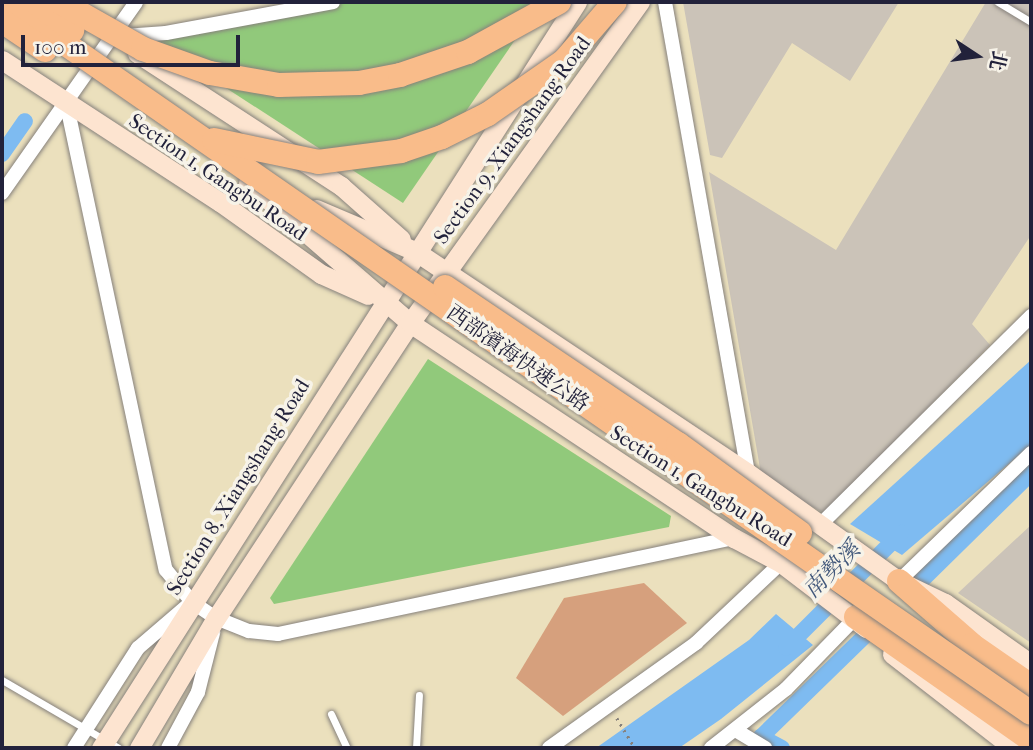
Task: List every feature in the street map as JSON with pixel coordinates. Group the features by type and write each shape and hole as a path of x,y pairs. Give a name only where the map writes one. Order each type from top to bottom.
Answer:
{"highway":[{"name":"西部濱海快速公路","path":"5,2 1031,713"},
{"name":"西部濱海快速公路","path":"36,2 84,40 678,444 1031,698"},
{"path":"60,2 165,57 209,73 292,85 359,83 400,75 468,52 559,2"},
{"path":"2,21 151,122 239,147 318,162 401,151 442,138 488,114 564,61 615,2"},
{"path":"899,581 972,645 1031,686"},
{"path":"856,617 1031,740"}],"street":[{"name":"Section 1, Gangbu Road","path":"60,2 341,186 415,251 748,473 899,581 945,603 1031,664"},
{"path":"2,193 67,106 136,2"},
{"path":"111,37 166,33 333,2"},
{"name":"Section 9, Xiangshang Road","path":"415,251 577,2"},
{"name":"Section 9, Xiangshang Road","path":"446,271 640,2"},
{"path":"665,2 748,473"},
{"name":"Section 1, Gangbu Road","path":"2,11 219,158 319,210 415,251"},
{"name":"Section 1, Gangbu Road","path":"2,60 67,106 220,202 321,274 382,301"},
{"path":"67,106 166,570 192,602 216,618 249,631 278,634 734,538"},
{"name":"Section 1, Gangbu Road","path":"219,158 410,323 734,538 780,563 856,617 917,676 1013,748"},
{"name":"Section 8, Xiangshang Road","path":"109,745 192,602 415,251"},
{"path":"139,748 216,618 446,271"},
{"path":"821,524 1031,316"},
{"path":"899,581 1031,453"},
{"name":"Section 1, Gangbu Road","path":"748,473 763,509 818,570 1031,719"},
{"path":"549,748 696,643 780,563"},
{"path":"74,748 138,648 192,602"},
{"name":"Section 1, Gangbu Road","path":"856,617 899,635 984,687"},
{"path":"711,748 737,731 786,689 856,617"},
{"path":"168,748 198,692 216,618"},
{"path":"737,731 765,748"}],"lane":[{"path":"998,2 1031,22"},
{"path":"2,680 88,727 109,745"},
{"path":"416,748 419,695"},
{"path":"331,714 347,748"}],"path":[{"path":"609,706 635,748"}],"shaded area":[{"path":"683,2 899,2 850,81 792,43 722,158 710,155"},
{"path":"986,2 1031,2 1031,235 972,324 990,345 824,513 762,480 709,172 836,250"},
{"path":"1031,525 1031,643 958,593"}],"green space":[{"path":"347,2 541,2 403,203 157,43 158,36"},
{"path":"428,359 671,516 669,527 274,604 270,598"}],"water":[{"path":"1031,360 1031,445 902,555 850,524"},
{"path":"776,614 813,645 721,719 679,748 596,748 749,640"}],"building":[{"path":"644,583 687,623 563,716 516,678 564,598"}],"waterway":[{"path":"2,154 25,121"},
{"path":"920,582 1031,473"},
{"name":"南勢溪","path":"786,648 901,533"},
{"path":"782,748 761,737 864,637"}]}
